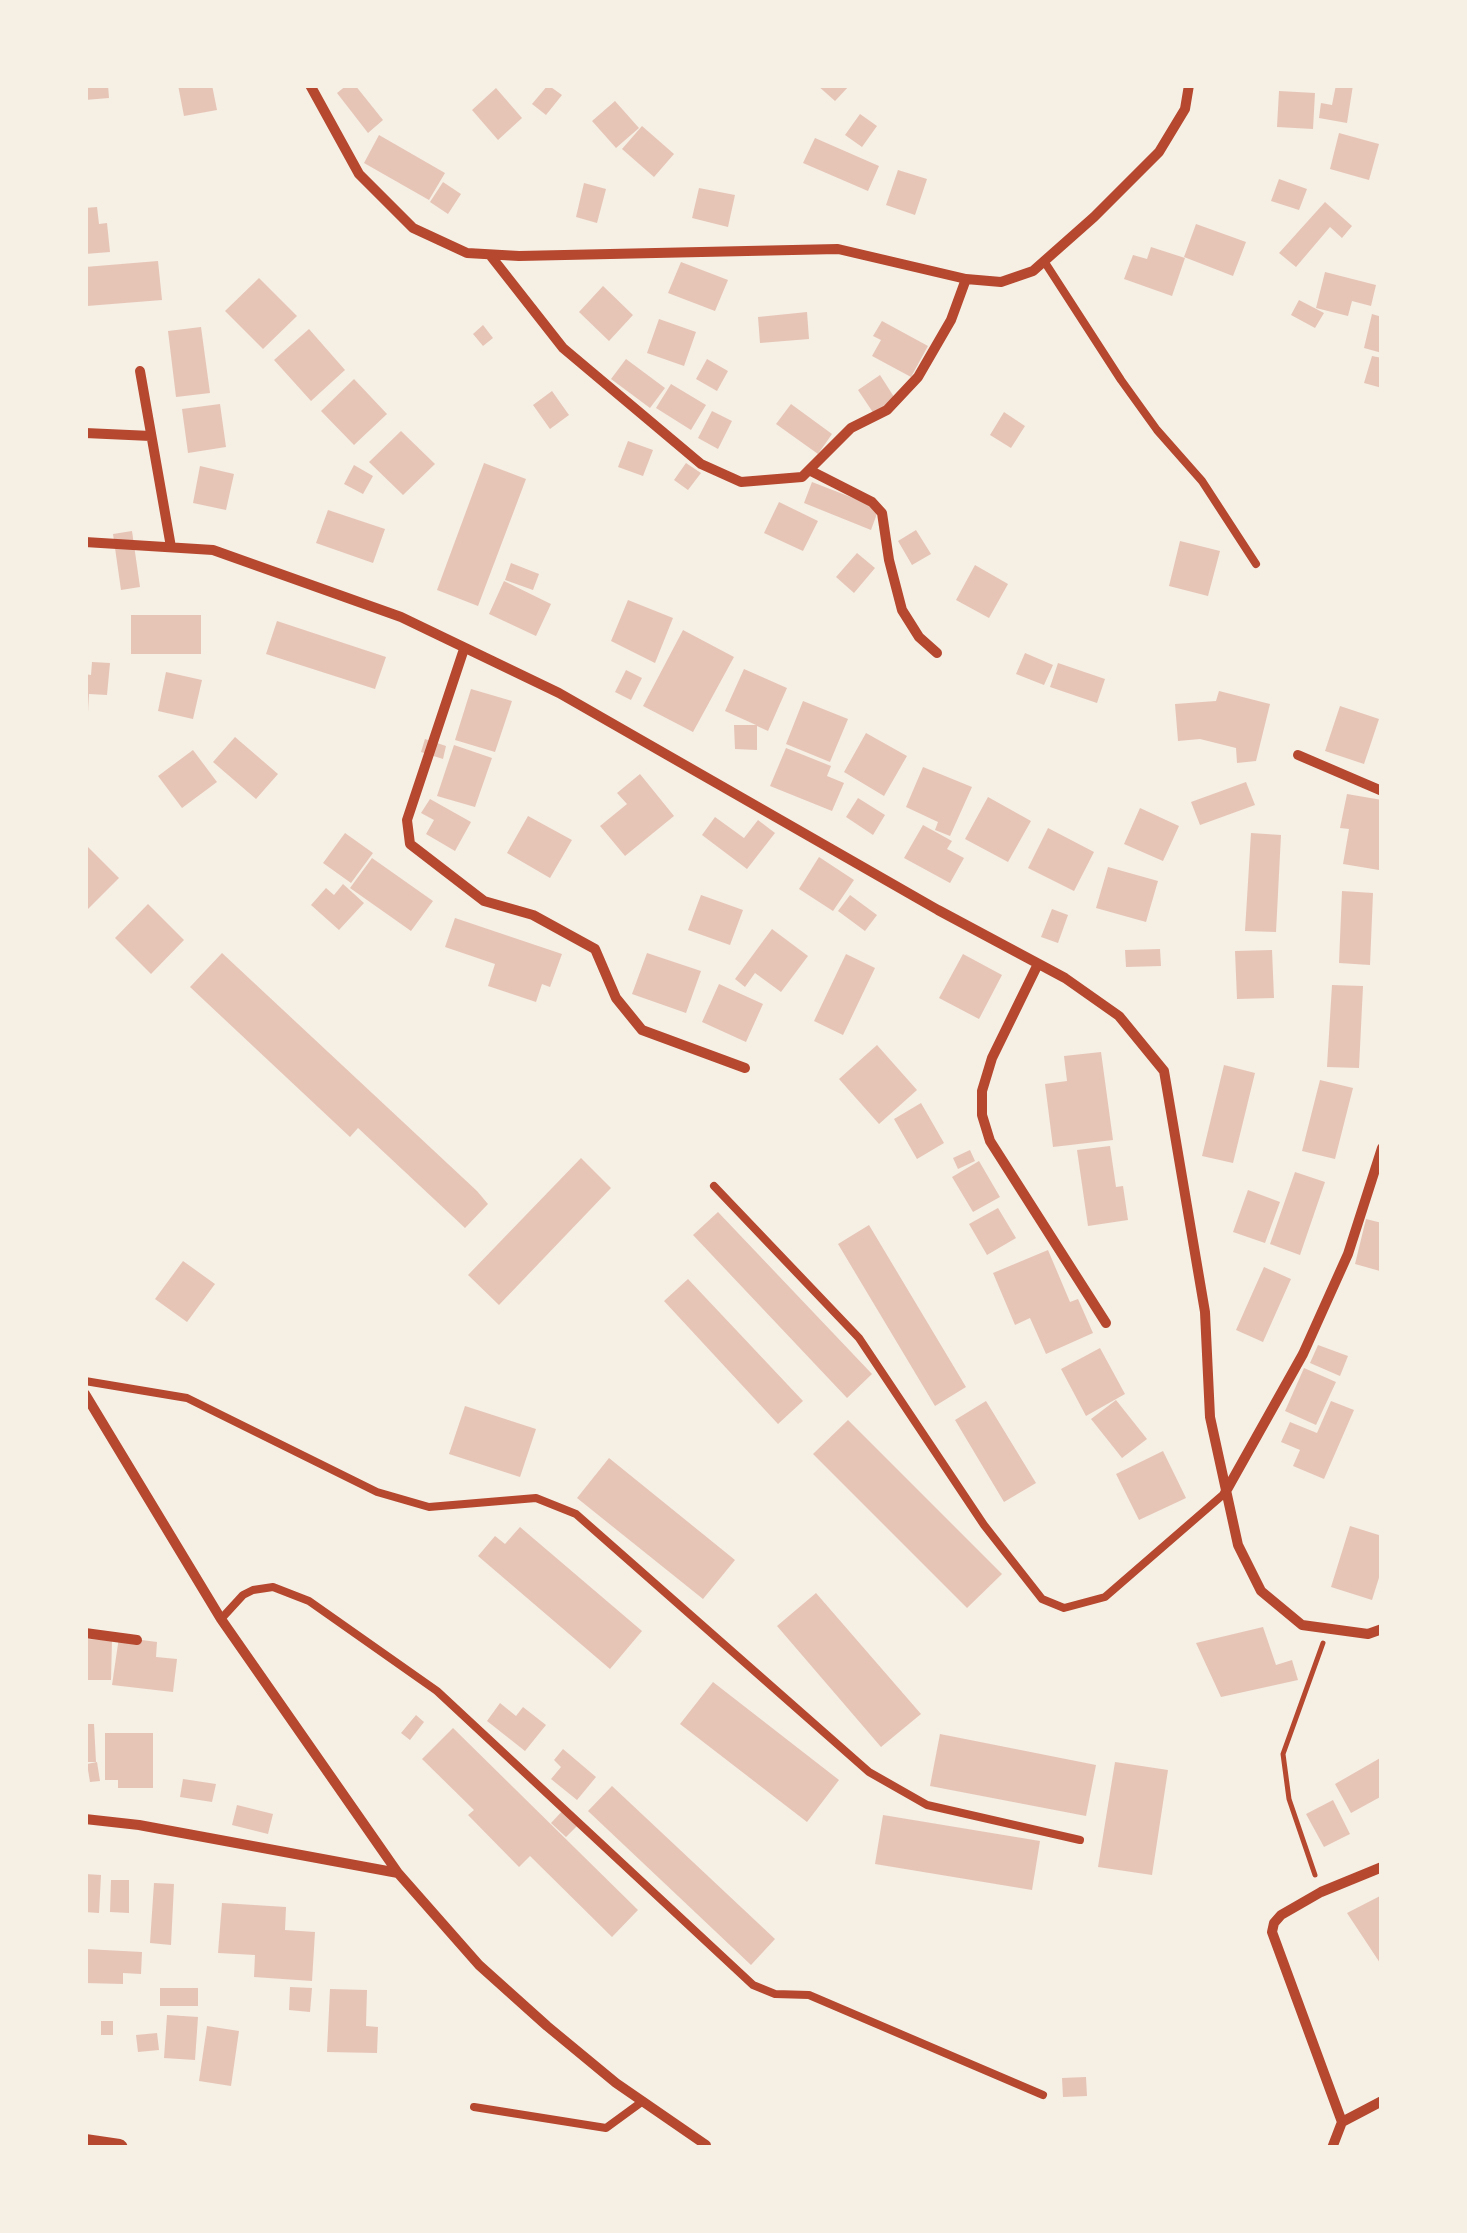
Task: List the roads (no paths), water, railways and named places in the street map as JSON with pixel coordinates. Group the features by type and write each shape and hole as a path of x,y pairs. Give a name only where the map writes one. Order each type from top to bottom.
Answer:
{"street":[{"path":"310,85 359,174 414,228 466,253 838,248 966,279 1001,282 1033,271 1159,152 1185,108 1189,85"},
{"path":"490,254 562,348 701,464 740,482 802,477 851,428 887,410 918,377 952,320 966,279"},
{"path":"140,371 170,547"},
{"path":"85,433 151,436"},
{"path":"811,471 872,502 882,513 902,610 918,637 937,653"},
{"path":"85,542 213,550 402,617 559,692 1038,964 1119,1016 1164,1071 1204,1312 1210,1417 1238,1545 1261,1590 1302,1625 1368,1634 1382,1629"},
{"path":"464,648 407,820 410,844 484,901 533,916 595,949 616,998 642,1030 745,1068"},
{"path":"1298,755 1382,791"},
{"path":"1038,964 992,1058 982,1091 982,1115 990,1141 1106,1322"},
{"path":"1225,1493 1303,1354 1348,1254 1382,1148"},
{"path":"85,1394 221,1620 398,1873 480,1964 560,2037 708,2147"},
{"path":"85,1634 137,1640"},
{"path":"85,1819 139,1825 398,1873"},
{"path":"1332,2148 1342,2122 1272,1932 1281,1915 1321,1892 1382,1867"},
{"path":"1342,2122 1382,2101"},
{"path":"85,2143 119,2148"}],"lane":[{"path":"1044,261 1121,380 1157,430 1202,481 1256,564"},
{"path":"714,1186 859,1338 984,1525 1042,1599 1064,1608 1105,1597 1225,1493"},
{"path":"85,1381 187,1398 377,1492 429,1506 536,1498 576,1514 869,1772 926,1805 1080,1840"},
{"path":"221,1620 243,1595 253,1590 273,1586 309,1601 437,1691 753,1985 775,1994 809,1995 1043,2096"},
{"path":"474,2108 606,2128 643,2101"}]}
